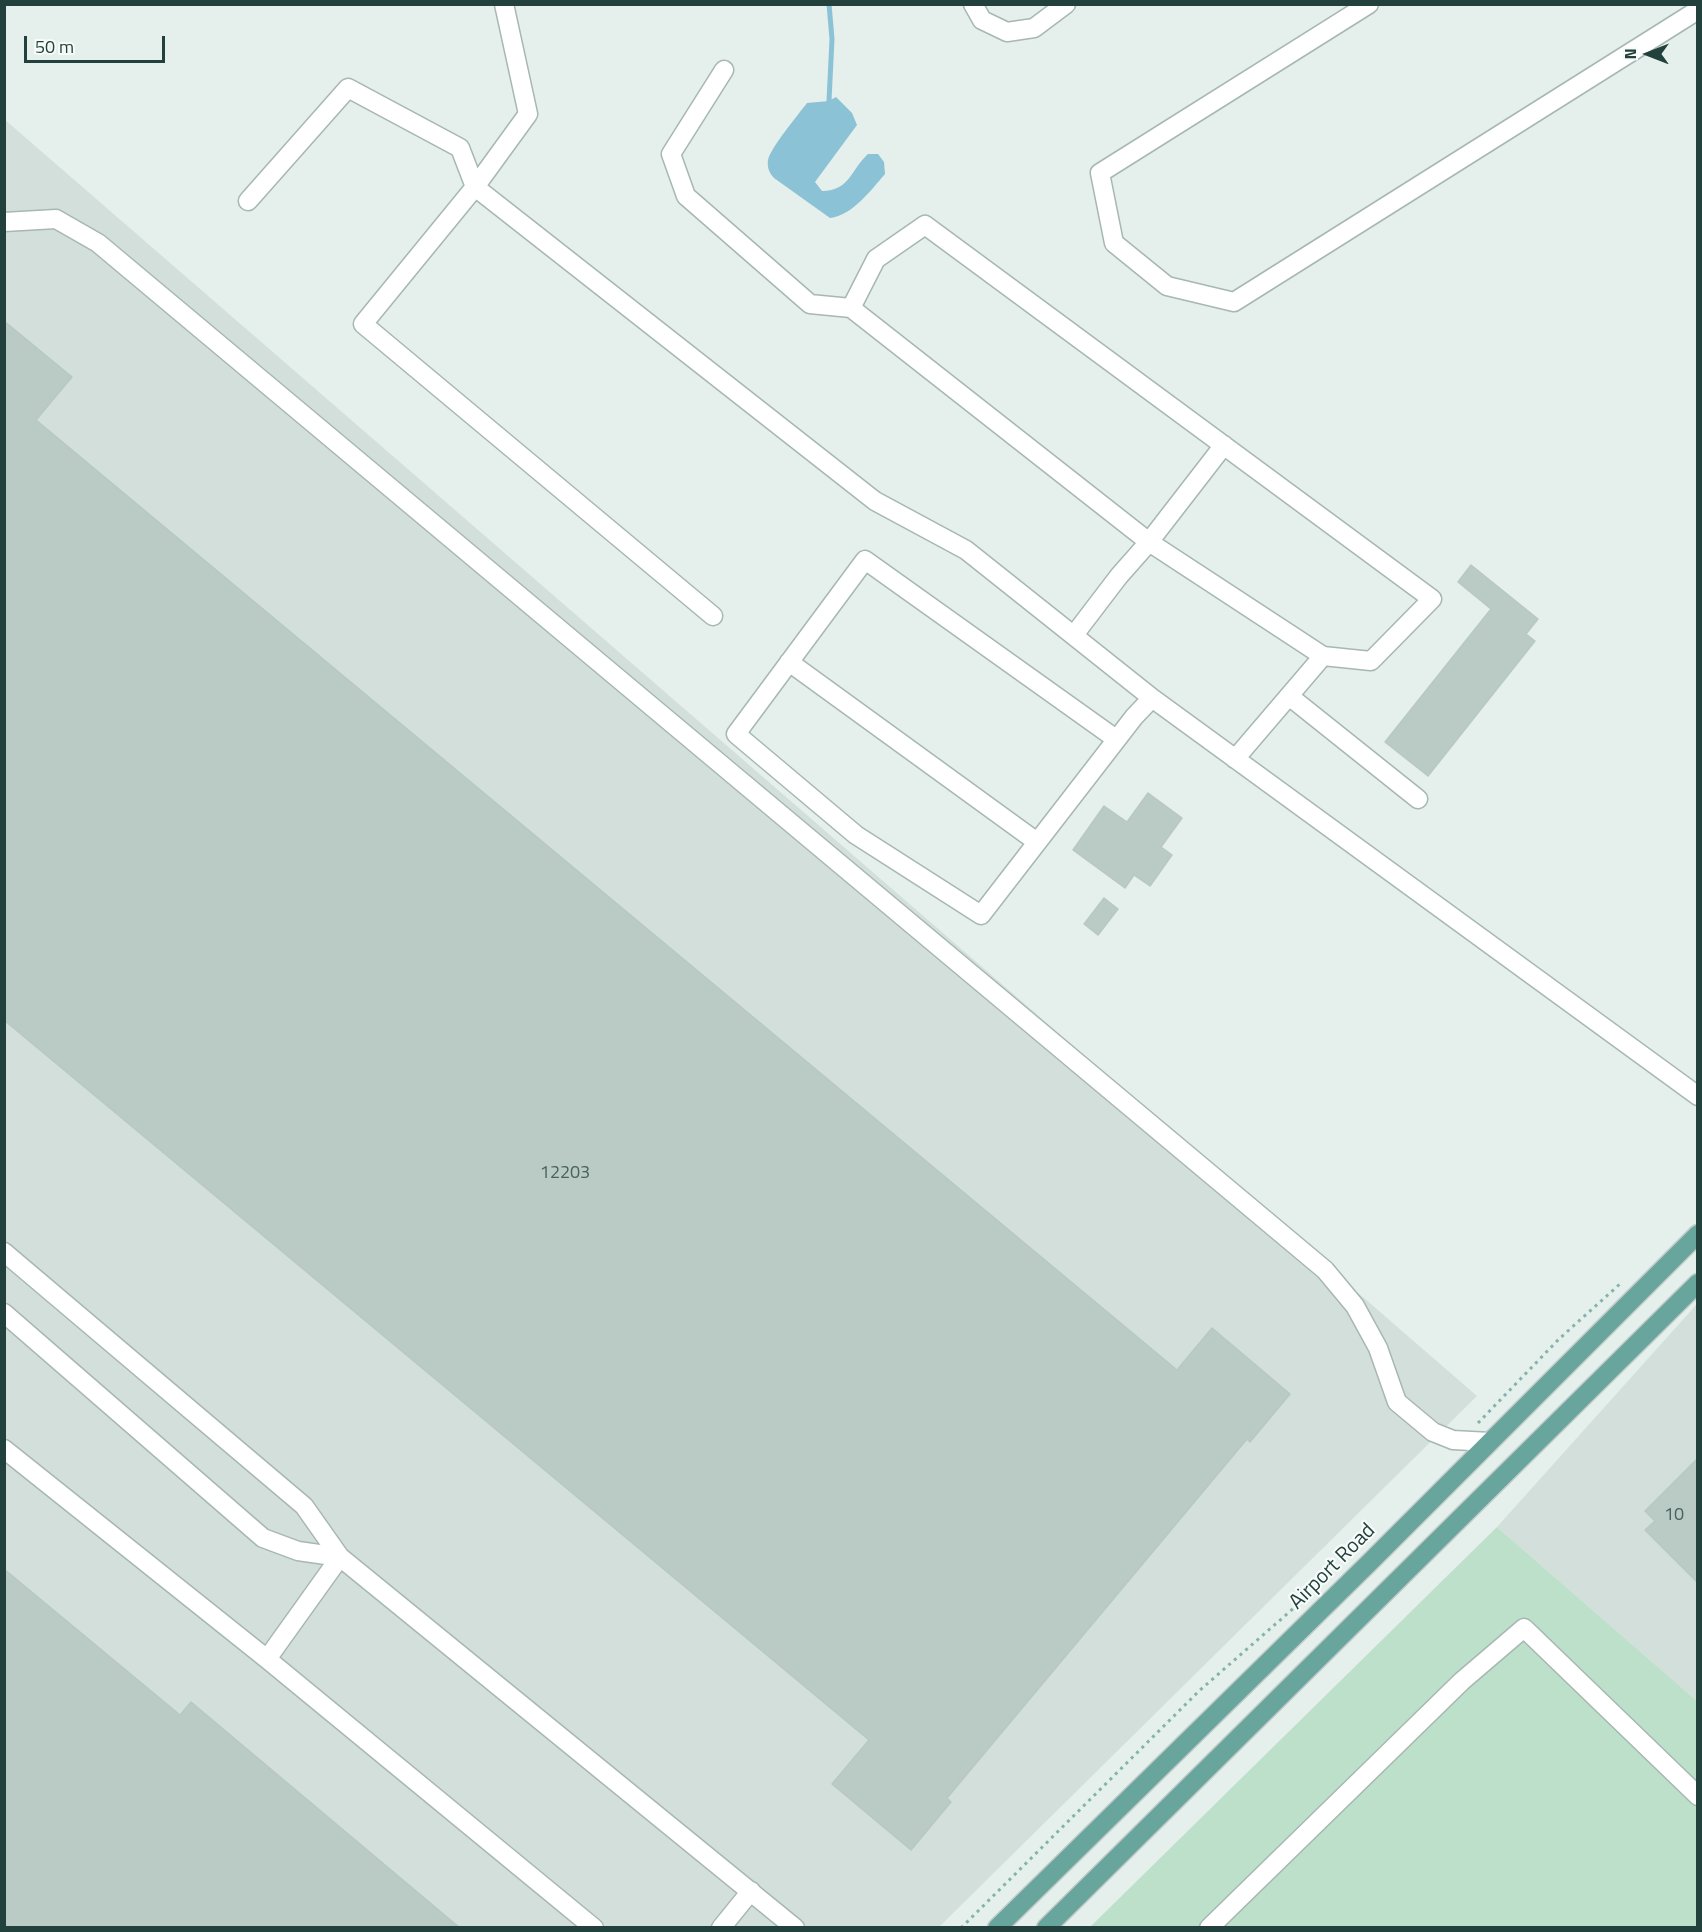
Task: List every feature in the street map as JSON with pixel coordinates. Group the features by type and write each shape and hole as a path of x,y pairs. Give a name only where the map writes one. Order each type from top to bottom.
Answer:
{"main road":[{"name":"Airport Road","path":"996,1928 1698,1234"},
{"path":"1046,1928 1698,1282"}],"street":[{"path":"504,4 528,114 476,187 363,324 712,616"},
{"path":"973,4 982,20 1007,32 1034,28 1066,4"},
{"path":"1369,4 1100,173 1114,243 1167,286 1234,302 1698,10"},
{"path":"724,70 671,154 686,196 810,304 851,308 1149,542 1323,656 1371,661 1432,599 925,225 876,259 851,308"},
{"path":"248,201 348,88 460,148 476,187 875,501 966,550 1152,698 1698,1096"},
{"path":"4,222 56,219 98,243 1325,1270 1355,1306 1378,1348 1397,1402 1433,1432 1453,1440 1490,1442"},
{"path":"1074,635 1224,445"},
{"path":"1116,739 865,560 736,734 856,835 981,915 1116,739 1152,698"},
{"path":"1235,759 1323,656"},
{"path":"789,662 1037,842"},
{"path":"1289,696 1418,799"},
{"path":"4,1252 304,1506 340,1557 795,1928"},
{"path":"4,1312 263,1538 298,1551 340,1557"},
{"path":"4,1449 267,1659 594,1928"},
{"path":"267,1659 340,1557"},
{"path":"1209,1928 1462,1681 1524,1628 1698,1796"},
{"path":"721,1928 751,1891"}],"path":[{"path":"1461,1440 1559,1339 1628,1276"},
{"path":"961,1928 1199,1691 1303,1600"}],"shaded area":[{"path":"4,119 1477,1396 939,1927 5,1927"},
{"path":"1697,1304 1697,1701 1497,1527"}],"green space":[{"path":"1497,1527 1697,1701 1697,1927 1089,1928"}],"water":[{"path":"836,97 852,113 857,125 815,182 822,191 839,187 868,154 878,154 884,162 885,174 854,207 830,218 774,178 768,167 768,160 774,147 807,103 829,101"}],"building":[{"path":"4,321 72,377 36,420 1177,1370 1212,1328 1290,1394 1250,1442 1247,1439 947,1798 951,1802 911,1850 832,1784 869,1740 4,1020"},
{"path":"1471,565 1538,619 1526,634 1535,641 1428,776 1385,742 1491,609 1458,582"},
{"path":"1148,793 1182,818 1161,847 1172,855 1150,886 1134,875 1125,888 1073,850 1104,806 1127,822"},
{"path":"1104,898 1118,909 1098,935 1084,924"},
{"path":"1698,1458 1698,1583 1645,1530 1655,1521 1645,1511"},
{"path":"4,1569 180,1715 191,1702 460,1928 4,1928"}],"waterway":[{"path":"829,4 832,39 829,101"}]}
